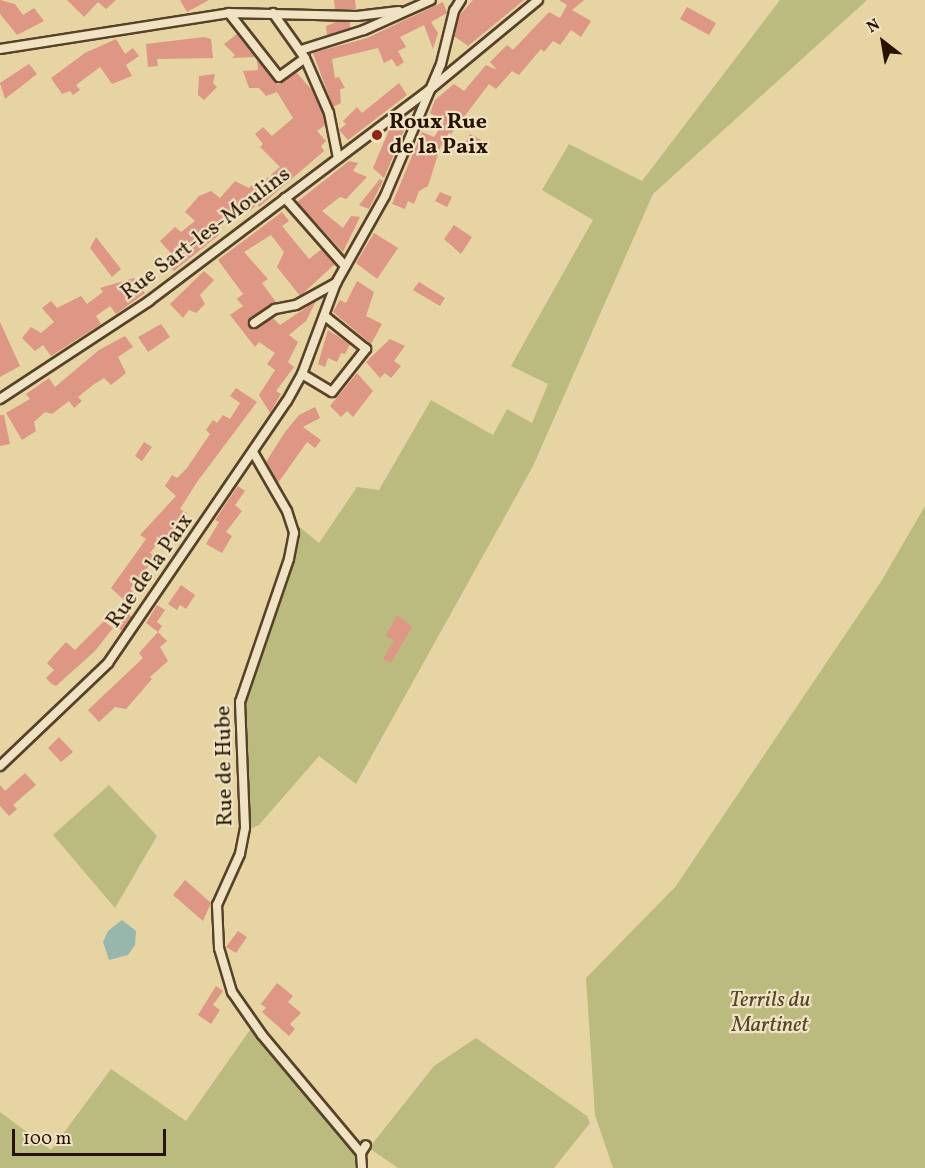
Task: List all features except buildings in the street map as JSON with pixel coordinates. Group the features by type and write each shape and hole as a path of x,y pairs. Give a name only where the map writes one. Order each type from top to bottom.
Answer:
{"street":[{"path":"229,13 279,77 303,54 364,30 399,11 431,0"},
{"name":"Rue de la Paix","path":"0,766 108,663 254,452 302,374 336,283 385,196 441,64 454,11 461,0"},
{"name":"Rue Sart-les-Moulins","path":"0,399 149,301 429,90 538,0"},
{"path":"0,49 229,13 357,16 399,11"},
{"path":"273,13 303,54 329,113 338,158"},
{"path":"285,198 345,266"},
{"path":"254,323 275,309 296,305 336,283"},
{"path":"302,374 332,392 366,349 325,316"},
{"name":"Rue de Hube","path":"254,452 286,511 294,533 289,559 240,702 245,828 240,854 217,905 219,948 232,992 261,1035 364,1149 362,1168"}],"green space":[{"path":"780,0 867,0 653,194 533,466 356,784 319,756 259,825 248,830 244,696 299,535 297,525 319,543 357,487 379,490 431,400 493,435 507,409 532,423 548,384 511,366 593,220 542,190 569,144 642,181"},
{"name":"Terrils du Martinet","path":"925,506 925,1168 613,1168 595,1115 586,978 676,886 882,580"},
{"path":"109,785 157,836 115,908 53,835"},
{"path":"252,1027 356,1153 358,1168 0,1168 0,1112 51,1150 111,1069 186,1121"},
{"path":"476,1038 587,1116 590,1123 554,1168 398,1168 369,1148 434,1066"}],"water":[{"path":"122,920 136,931 135,945 128,955 109,960 103,942 108,931"}],"place":[{"name":"Roux Rue de la Paix","path":"377,135"}]}
